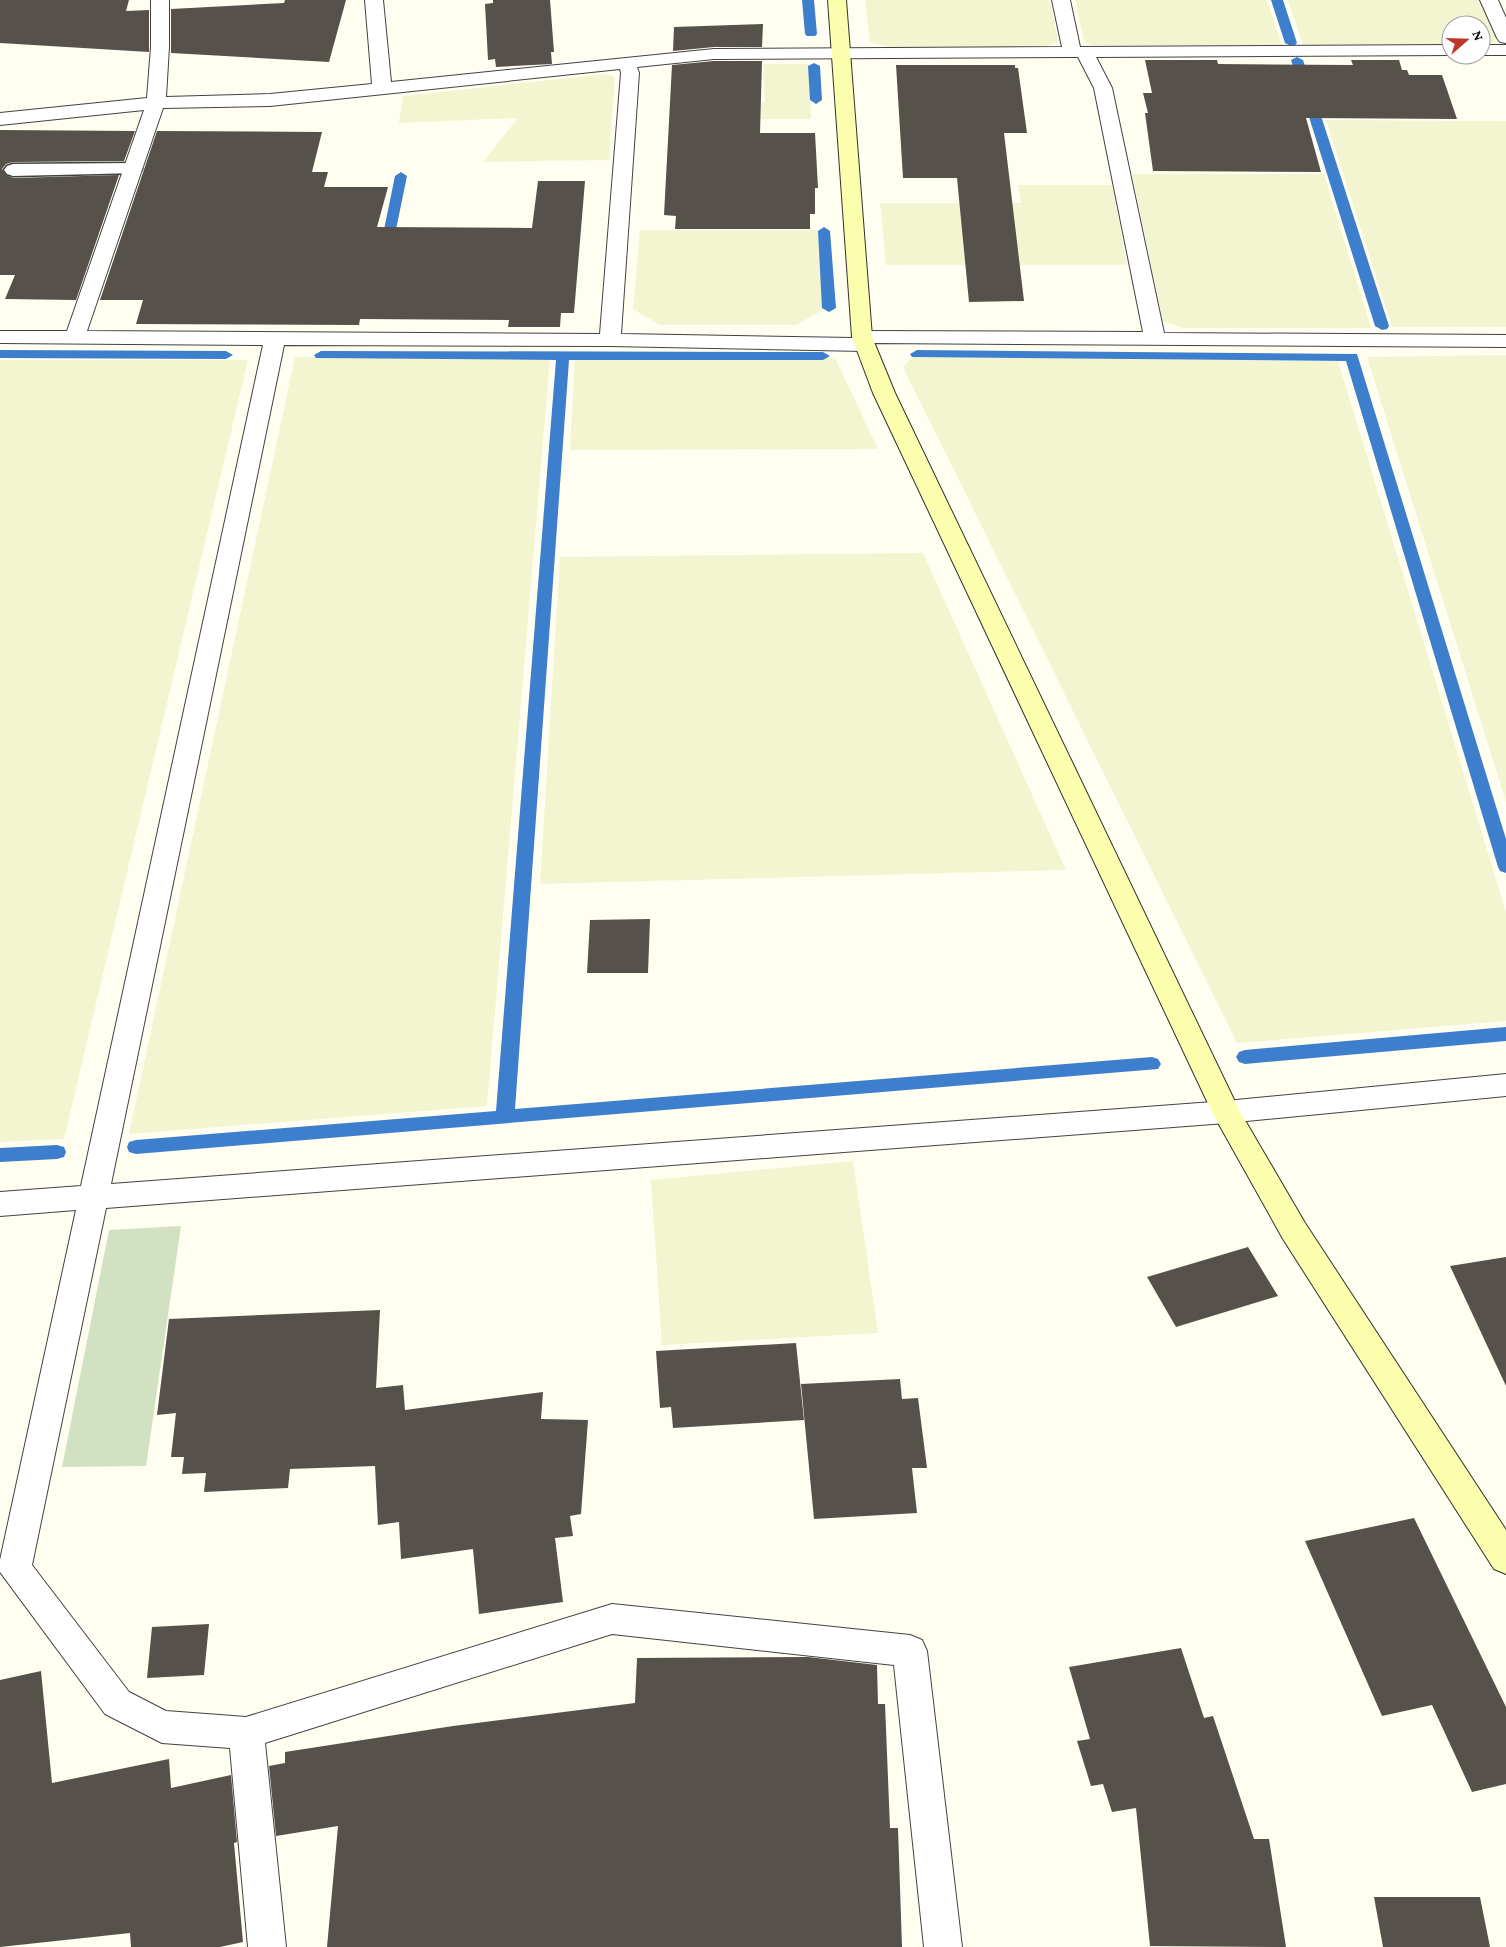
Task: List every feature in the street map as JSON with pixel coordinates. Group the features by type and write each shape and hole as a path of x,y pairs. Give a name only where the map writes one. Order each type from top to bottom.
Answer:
{"street":[{"path":"75,337 156,103 160,47 160,0"},
{"path":"374,0 382,88"},
{"path":"836,0 842,54 863,341 884,393 1226,1112 1294,1231 1506,1559"},
{"path":"1061,0 1078,53 1103,88 1156,339"},
{"path":"1489,0 1506,38"},
{"path":"0,119 156,103 270,100 714,54 1441,50"},
{"path":"1491,50 1506,50"},
{"path":"610,340 630,73 626,62"},
{"path":"0,337 863,341 1156,339 1506,341"},
{"path":"275,338 15,1568 117,1704 162,1727 246,1733 612,1619 910,1650 943,1947"},
{"path":"0,1204 1226,1112 1506,1085"},
{"path":"246,1733 267,1947"}],"lane":[{"path":"13,170 133,170"}],"green space":[{"path":"865,0 1050,0 1058,42 1045,47 893,48 870,42"},
{"path":"1075,0 1267,0 1282,46 1091,45 1084,41"},
{"path":"1288,0 1481,0 1488,15 1441,15 1441,44 1303,45"},
{"path":"1491,22 1497,36 1493,44 1491,44"},
{"path":"763,64 808,64 811,119 740,119 740,103 765,102"},
{"path":"606,74 615,77 609,160 483,162 518,118 399,123 403,96"},
{"path":"1326,120 1506,121 1506,327 1392,327"},
{"path":"1132,174 1324,174 1371,328 1184,328 1163,321"},
{"path":"1018,185 1112,185 1127,265 886,265 880,203 1021,203"},
{"path":"640,230 818,230 823,310 796,325 660,325 633,309"},
{"path":"1506,355 1506,802 1367,357"},
{"path":"295,357 550,359 487,1106 129,1134"},
{"path":"575,357 835,358 878,449 570,450"},
{"path":"913,357 1338,361 1506,912 1506,1021 1237,1043 903,367"},
{"path":"0,360 248,360 64,1139 0,1142"},
{"path":"923,553 1066,870 540,884 560,557"},
{"path":"853,1161 878,1333 662,1345 651,1180"},
{"path":"181,1226 146,1466 62,1467 109,1230"}],"building":[{"path":"0,0 129,0 126,11 149,10 149,52 0,43"},
{"path":"285,0 346,0 329,62 171,53 171,9 284,3"},
{"path":"493,0 550,0 554,52 551,52 552,64 496,67 495,59 488,60 485,4 493,3"},
{"path":"763,24 762,47 714,47 673,51 674,27"},
{"path":"1145,60 1217,60 1218,64 1353,65 1351,60 1399,60 1402,70 1407,70 1409,75 1442,75 1457,119 1306,118 1321,172 1153,171 1145,113 1148,113 1143,93 1152,93"},
{"path":"714,61 762,61 760,133 815,133 818,188 815,188 815,214 810,214 810,229 675,229 676,216 664,215 672,65"},
{"path":"896,65 1015,65 1015,68 1018,68 1027,133 1004,133 1024,301 969,302 957,178 903,178"},
{"path":"0,130 135,131 124,161 13,162 6,164 2,169 6,175 13,178 119,175 76,300 5,299 15,275 0,275"},
{"path":"157,131 322,132 312,172 328,172 324,187 388,187 377,227 532,228 538,181 585,181 574,313 561,313 560,327 508,327 509,320 360,319 359,325 136,324 143,300 100,300"},
{"path":"650,919 648,973 587,973 590,920"},
{"path":"1248,1247 1278,1296 1176,1327 1147,1277"},
{"path":"1506,1257 1506,1386 1450,1266"},
{"path":"380,1310 376,1388 403,1385 405,1410 543,1392 541,1419 588,1420 581,1514 570,1516 573,1536 555,1538 563,1602 479,1614 473,1549 401,1559 399,1522 378,1525 375,1466 290,1469 288,1488 204,1492 206,1473 182,1474 184,1457 171,1457 176,1413 157,1415 169,1319"},
{"path":"796,1343 804,1420 673,1428 671,1407 660,1408 656,1351"},
{"path":"900,1379 902,1399 918,1398 927,1468 912,1468 917,1513 814,1519 801,1384"},
{"path":"1414,1518 1506,1707 1506,1784 1472,1792 1432,1705 1382,1716 1305,1541"},
{"path":"209,1624 204,1675 147,1678 152,1627"},
{"path":"1181,1648 1204,1718 1213,1716 1254,1839 1269,1839 1286,1947 1150,1946 1136,1808 1112,1812 1103,1784 1091,1786 1077,1741 1090,1739 1069,1667"},
{"path":"808,1657 877,1665 878,1704 885,1704 890,1828 898,1828 902,1947 327,1947 338,1826 276,1836 269,1766 285,1763 285,1752 453,1726 635,1703 637,1658"},
{"path":"41,1671 52,1783 169,1759 171,1788 231,1775 237,1842 234,1843 243,1942 220,1947 131,1947 130,1933 0,1947 0,1680"},
{"path":"1374,1897 1480,1897 1490,1947 1383,1947"}],"waterway":[{"path":"808,0 811,34"},
{"path":"1277,0 1291,43"},
{"path":"1297,60 1382,326"},
{"path":"814,66 816,100"},
{"path":"386,249 401,176"},
{"path":"824,231 829,308"},
{"path":"0,354 226,355"},
{"path":"917,354 1352,357 1506,867"},
{"path":"321,355 563,355"},
{"path":"505,1117 563,355"},
{"path":"563,355 823,356"},
{"path":"1245,1057 1506,1034"},
{"path":"505,1117 1152,1064"},
{"path":"136,1147 505,1117"},
{"path":"0,1155 57,1152"}]}
